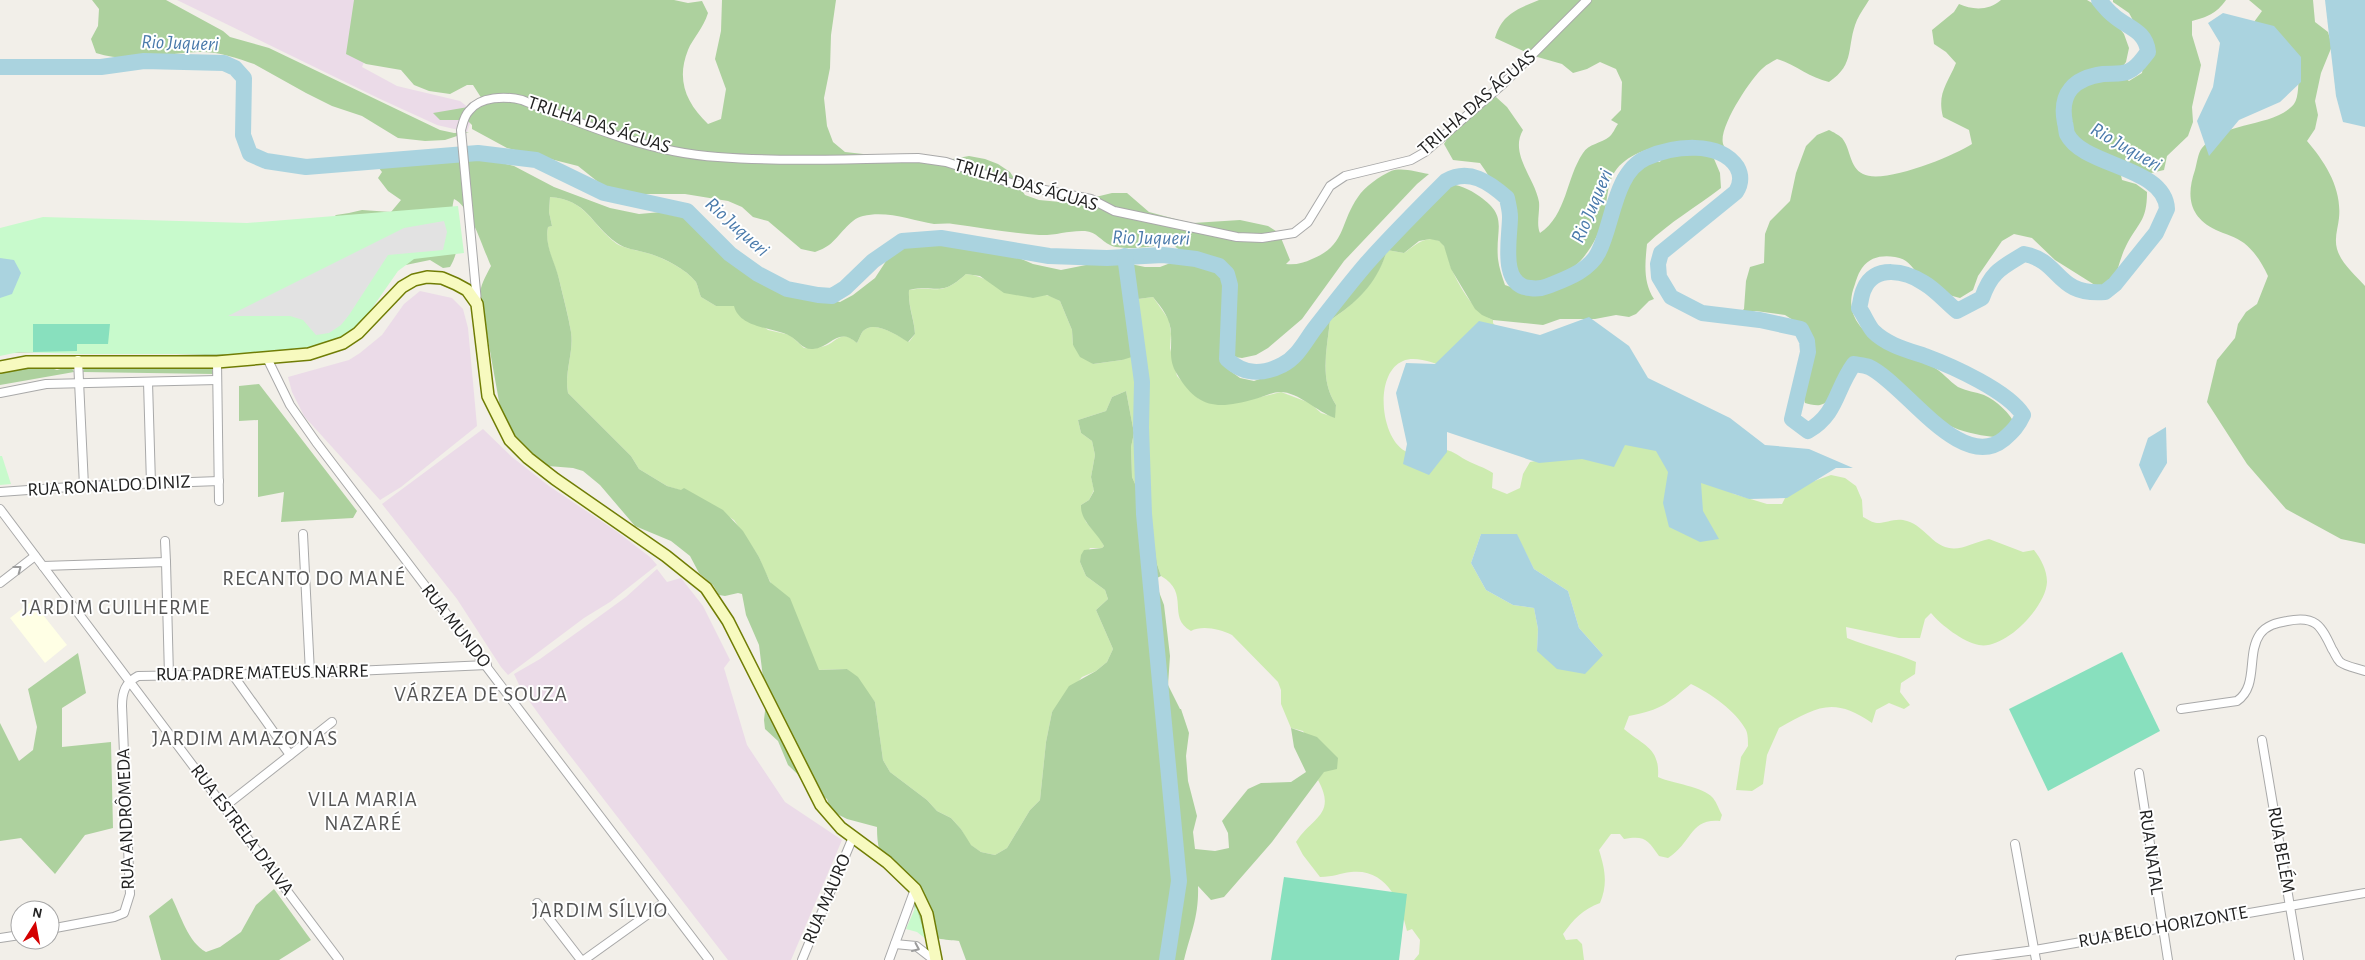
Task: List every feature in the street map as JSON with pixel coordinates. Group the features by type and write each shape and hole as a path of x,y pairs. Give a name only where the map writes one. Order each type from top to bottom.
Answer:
{"street":[{"name":"TRILHA DAS ÁGUAS","path":"477,304 461,130 465,117 474,105 495,98 511,97 622,136 677,151 717,157 918,158 936,161 1014,184 1091,199 1114,211 1237,237 1280,237 1294,233 1308,222 1330,186 1345,176 1411,160 1425,152 1503,84 1587,0"},
{"path":"0,366 26,362 78,360 217,362 309,354 343,344 358,333 402,287 414,280 427,277 442,278 467,290 477,304 488,396 510,440 528,458 666,556 706,588 728,621 821,805 841,828 887,862 915,889 927,914 935,960"},
{"name":"RUA MUNDO","path":"267,358 290,406 368,513 487,665 709,960"},
{"path":"78,360 84,486"},
{"path":"217,362 219,501"},
{"path":"0,393 22,387 79,382 217,380"},
{"path":"148,382 151,484"},
{"name":"RUA RONALDO DINIZ","path":"0,492 84,486 219,481"},
{"name":"RUA ESTRELA D'ALVA","path":"0,509 339,960"},
{"path":"303,534 310,673"},
{"path":"165,541 170,676"},
{"path":"0,582 35,556"},
{"path":"43,566 166,562"},
{"path":"2181,709 2237,701 2243,696 2249,682 2255,645 2260,635 2266,628 2276,623 2300,618 2318,624 2337,659 2342,663 2365,671"},
{"name":"RUA PADRE MATEUS NARRE","path":"128,681 138,676 310,673 487,665"},
{"path":"233,674 290,755"},
{"name":"RUA ANDRÔMEDA","path":"60,927 114,917 124,913 126,907 130,883 122,706 124,690 128,681"},
{"path":"224,807 332,722"},
{"name":"RUA BELÉM","path":"2262,740 2299,960"},
{"name":"RUA NATAL","path":"2139,773 2168,960"},
{"name":"RUA MAURO","path":"802,960 853,837"},
{"path":"2015,844 2036,960"},
{"path":"889,960 915,889"},
{"name":"RUA BELO HORIZONTE","path":"1960,960 2034,950 2365,893"},
{"path":"584,960 665,902"},
{"path":"537,903 581,960"},
{"path":"895,944 916,946 935,960"}],"shaded area":[{"path":"177,0 385,0 386,12 362,67 397,86 460,101 474,112 467,132 437,125"},
{"path":"444,221 447,232 443,250 388,255 349,315 341,325 329,333 316,335 303,320 290,316 228,316 404,228"},
{"path":"420,291 452,298 463,309 468,328 477,426 401,487 380,500 304,416 292,392 288,377 349,360 360,353 382,335 404,304"},
{"path":"483,429 512,457 549,486 616,531 650,557 657,565 610,602 584,618 508,675 457,599 382,504"},
{"path":"657,569 667,582 681,578 703,606 730,660 724,668 747,745 785,802 842,840 791,960 728,960 551,731 522,691 514,674 540,659 626,597"},
{"path":"32,601 67,645 45,663 10,618"}],"green space":[{"path":"92,0 166,0 223,31 230,37 269,48 440,130 454,133 469,132 445,140 425,141 398,138 362,116 332,106 254,64 220,54 198,52 121,58 96,53 91,39 98,26 99,9"},
{"path":"354,0 674,0 688,3 702,1 708,13 688,50 683,71 683,81 685,90 694,108 708,124 721,119 726,89 715,59 721,31 722,0 836,0 831,35 830,68 824,98 827,126 833,142 845,152 936,162 969,156 998,164 1010,172 1025,195 1039,200 1071,203 1112,193 1127,193 1149,212 1179,220 1193,223 1240,220 1268,226 1279,233 1290,260 1286,264 1306,262 1323,254 1331,247 1337,240 1352,206 1361,193 1382,176 1391,171 1400,170 1429,174 1417,184 1344,261 1302,319 1268,348 1256,355 1242,358 1226,356 1229,370 1240,378 1254,381 1268,376 1304,345 1335,292 1355,269 1423,209 1432,198 1435,184 1452,184 1466,188 1487,202 1493,209 1499,222 1498,259 1505,285 1531,292 1549,289 1574,279 1591,261 1603,243 1614,220 1614,191 1618,175 1631,164 1660,162 1666,149 1665,146 1658,147 1635,154 1617,169 1609,184 1604,216 1593,244 1575,266 1564,275 1551,281 1521,285 1514,263 1511,227 1503,202 1480,163 1453,160 1444,144 1460,122 1480,104 1496,97 1507,107 1523,130 1519,148 1524,166 1537,193 1540,233 1556,216 1577,163 1585,150 1609,137 1618,124 1611,120 1621,110 1622,82 1616,69 1600,62 1587,69 1573,73 1562,64 1534,56 1495,38 1502,23 1511,13 1539,0 1869,0 1857,20 1847,61 1838,75 1829,82 1816,78 1777,59 1765,67 1751,82 1729,118 1723,139 1724,146 1709,147 1720,173 1721,188 1647,244 1646,279 1654,299 1649,301 1636,314 1629,317 1616,315 1595,319 1560,319 1543,325 1493,320 1475,309 1451,269 1444,246 1439,241 1430,239 1419,241 1404,253 1387,250 1378,272 1365,291 1358,299 1330,320 1325,364 1327,385 1336,405 1335,418 1294,395 1280,392 1231,404 1210,404 1201,400 1185,386 1174,369 1171,359 1171,329 1163,310 1153,297 1138,299 1135,313 1144,343 1135,356 1122,360 1093,364 1080,357 1073,345 1072,330 1060,301 1047,295 1033,298 1004,293 980,276 966,274 950,286 944,288 909,290 909,302 915,334 908,342 882,328 871,327 863,331 857,343 845,336 820,347 809,349 790,336 743,319 737,314 734,306 716,306 701,297 696,282 680,268 659,257 620,245 608,236 581,208 563,199 550,197 549,212 552,226 548,227 547,240 559,279 572,340 567,378 568,393 631,456 639,469 667,486 681,490 684,488 723,510 743,531 759,557 770,582 790,598 819,670 847,669 858,677 875,702 883,760 890,772 927,800 937,811 951,818 971,845 981,852 995,855 1007,848 1030,810 1040,800 1046,742 1052,712 1069,686 1096,671 1107,662 1113,649 1096,610 1108,599 1105,590 1086,576 1080,562 1084,550 1102,548 1104,546 1081,511 1081,505 1089,500 1094,491 1091,477 1095,455 1092,441 1081,433 1078,420 1106,411 1112,397 1126,391 1134,433 1131,447 1132,477 1151,520 1157,564 1161,576 1157,578 1156,584 1164,605 1170,656 1168,685 1181,709 1189,733 1186,756 1188,781 1197,816 1193,832 1195,849 1215,851 1229,848 1228,833 1222,821 1248,789 1261,783 1291,782 1306,772 1294,747 1291,728 1317,737 1338,758 1337,769 1324,772 1272,842 1224,897 1211,900 1198,886 1196,915 1184,960 966,960 959,941 931,937 925,934 918,922 912,895 907,883 901,874 885,860 879,849 877,827 847,819 831,811 827,799 814,790 788,765 778,741 765,729 766,702 759,645 746,615 742,594 719,595 713,585 699,573 690,556 671,541 635,526 600,485 583,471 535,463 510,431 500,407 480,299 482,283 491,266 471,219 466,210 454,199 453,216 457,248 450,267 443,268 430,260 391,268 261,357 89,351 0,353 324,226 336,215 362,210 391,212 401,200 388,191 378,178 382,172 375,163 382,162 484,159 514,166 554,187 610,208 639,214 684,210 697,217 768,276 808,295 840,302 853,295 875,278 890,255 903,247 917,244 961,246 1019,258 1033,264 1061,270 1116,261 1145,267 1160,267 1173,262 1181,251 1169,242 1140,248 1115,247 1093,233 1085,231 1045,235 1028,234 951,224 934,224 899,216 872,214 853,221 833,242 815,252 801,249 768,221 753,217 742,207 728,201 685,194 639,194 626,196 612,193 578,166 507,148 472,129 472,125 467,120 440,120 433,113 480,105 482,99 473,85 467,85 450,94 429,91 414,85 401,70 366,64 346,54"},
{"path":"2001,0 2087,0 2107,12 2124,34 2129,48 2126,62 2118,73 2129,81 2142,73 2146,44 2129,13 2113,2 2113,0 2226,0 2219,9 2211,14 2192,21 2192,35 2201,65 2192,107 2193,122 2188,136 2167,156 2164,170 2151,173 2119,166 2122,180 2136,184 2147,192 2147,202 2144,216 2124,251 2112,287 2098,287 2055,260 2032,238 2014,234 2002,241 1978,276 1973,290 1960,298 1949,295 1932,286 1903,259 1885,256 1877,258 1865,264 1860,271 1853,290 1851,305 1855,319 1864,330 1875,340 1889,348 1935,368 1958,387 1984,395 1994,401 2007,412 2016,426 2009,437 1975,434 1962,431 1939,421 1921,407 1905,388 1885,370 1870,363 1859,362 1851,365 1845,371 1833,395 1827,401 1820,405 1805,403 1803,385 1809,330 1785,315 1756,311 1738,314 1744,309 1746,281 1750,267 1764,263 1765,234 1770,221 1790,201 1796,173 1806,146 1817,135 1829,130 1845,142 1858,171 1873,176 1886,176 1902,173 1935,162 1972,144 1969,130 1943,117 1941,109 1942,95 1956,63 1946,52 1934,44 1932,30 1954,12 1959,4 1969,7 1986,8"},
{"path":"2249,0 2313,0 2315,22 2328,32 2332,46 2321,73 2315,101 2318,115 2315,129 2307,141 2326,167 2338,196 2339,218 2336,241 2339,254 2349,269 2365,286 2365,544 2341,539 2286,509 2247,464 2207,402 2217,360 2235,338 2238,324 2246,312 2257,304 2268,276 2252,250 2238,239 2207,225 2195,212 2192,205 2191,189 2199,155 2202,148 2211,139 2222,133 2285,112 2294,104 2298,89 2299,74 2254,22 2262,11"},
{"path":"550,197 573,203 588,214 617,244 660,257 692,277 696,282 701,297 716,306 735,306 768,330 790,335 804,348 817,348 827,345 842,336 851,338 857,343 863,331 871,327 882,328 909,342 915,334 909,302 909,290 944,288 950,286 966,274 982,278 1021,295 1031,297 1047,295 1053,297 1060,301 1072,330 1073,345 1093,364 1122,360 1144,343 1135,313 1138,299 1153,297 1169,320 1170,348 1177,376 1199,399 1240,402 1281,392 1310,403 1321,413 1334,417 1336,405 1327,385 1326,374 1326,353 1330,320 1349,307 1365,290 1378,271 1387,250 1404,253 1420,242 1434,239 1444,246 1452,270 1468,299 1479,311 1493,320 1493,323 1503,335 1448,368 1426,361 1408,359 1394,368 1388,378 1384,391 1384,405 1390,433 1397,444 1405,451 1414,454 1436,449 1451,452 1493,473 1492,488 1507,494 1520,488 1523,474 1530,462 1559,457 1618,425 1734,494 1767,504 1782,504 1789,490 1831,475 1845,478 1856,486 1862,500 1863,517 1874,522 1907,521 1919,527 1937,543 1945,547 1959,548 1989,539 2023,552 2034,550 2045,569 2047,582 2045,592 2040,603 2022,625 2012,634 1989,645 1979,645 1959,637 1940,623 1931,613 1925,619 1920,638 1899,638 1846,627 1847,638 1916,662 1915,674 1901,683 1900,692 1910,705 1904,709 1889,703 1876,710 1872,723 1846,709 1825,708 1815,710 1779,728 1767,755 1763,784 1752,791 1736,790 1741,757 1748,746 1746,730 1729,709 1706,692 1691,684 1663,705 1629,716 1624,729 1649,748 1656,760 1658,777 1708,794 1713,798 1722,815 1720,821 1710,821 1697,827 1676,852 1668,858 1659,856 1649,843 1641,838 1624,839 1620,834 1611,834 1599,850 1605,876 1600,903 1588,908 1563,934 1566,940 1577,939 1582,944 1584,960 1414,960 1419,954 1420,940 1412,929 1407,931 1401,909 1383,882 1363,872 1320,877 1303,855 1296,842 1324,808 1325,801 1318,780 1324,771 1327,771 1303,731 1291,728 1281,704 1281,690 1278,682 1232,635 1211,628 1200,628 1191,631 1180,619 1175,590 1161,576 1157,564 1151,520 1132,477 1131,447 1134,433 1126,391 1112,397 1106,411 1078,420 1081,433 1092,441 1095,455 1091,477 1094,490 1089,500 1081,505 1086,522 1100,538 1104,546 1102,548 1090,548 1080,562 1086,576 1105,590 1108,599 1096,610 1113,649 1107,662 1096,671 1082,677 1052,712 1046,742 1040,800 1030,810 1007,848 995,855 981,852 969,844 961,829 951,818 937,811 927,800 890,772 883,760 875,702 847,669 817,670 759,557 734,520 695,495 667,486 639,469 631,456 568,393 567,378 572,340 559,279 548,247 548,227 552,226 549,212","holes":["1481,534 1516,534 1534,569 1568,591 1579,628 1603,655 1537,651 1538,629 1534,608 1513,605 1486,590 1471,563"]},
{"path":"458,206 464,253 414,259 398,271 361,324 337,341 307,351 280,354 81,354 19,352 0,356 0,228 43,217 247,223"},
{"path":"33,324 110,324 108,344 77,344 77,351 33,352"},
{"path":"85,364 212,364 213,374 83,372"},
{"path":"42,365 57,370 71,366 74,372 0,385 0,372"},
{"path":"259,384 357,511 353,518 281,522 284,492 258,497 258,420 239,421 239,386"},
{"path":"0,456 2,456 11,484 0,485"},
{"path":"2122,652 2160,731 2048,791 2009,709"},
{"path":"78,653 86,693 62,708 62,747 111,742 113,828 85,835 55,874 21,838 0,841 0,723 19,761 33,750 37,727 28,689"},
{"path":"1284,877 1407,894 1399,960 1271,960"},
{"path":"274,889 311,940 279,960 161,960 149,916 172,898 194,942 206,952 220,947 241,932 256,905"},
{"path":"916,906 926,939 917,932 906,929"}],"water":[{"path":"2325,0 2365,0 2365,127 2343,122 2336,96"},
{"path":"2223,13 2274,26 2301,57 2301,82 2280,102 2239,120 2209,156 2197,121 2213,87 2220,43 2208,23"},
{"path":"0,258 14,260 21,273 12,294 0,298"},
{"path":"1589,317 1629,346 1648,378 1730,418 1765,445 1809,449 1853,468 1836,468 1787,498 1749,499 1701,483 1703,511 1719,539 1700,542 1669,527 1663,503 1668,472 1656,451 1625,445 1614,467 1582,459 1539,463 1447,432 1447,452 1429,475 1403,464 1407,444 1396,393 1406,363 1435,364 1479,321 1540,335"},
{"path":"2166,427 2167,463 2150,491 2139,465 2148,438"},
{"path":"1481,534 1517,534 1534,569 1568,591 1579,628 1603,655 1585,674 1557,669 1537,651 1538,629 1534,608 1513,605 1486,590 1471,563"}],"waterway":[{"name":"Rio Juqueri","path":"0,67 101,67 144,61 224,63 235,68 244,78 243,135 250,154 266,161 306,167 478,153 536,160 604,193 687,211 730,254 758,274 787,289 818,295 832,296 845,288 873,261 902,241 941,238 1049,256 1107,258 1163,255 1196,259 1219,266 1227,274 1230,285 1227,359 1240,368 1253,372 1267,371 1288,362 1367,263 1446,181 1454,177 1471,176 1486,182 1507,198 1510,214 1508,248 1510,270 1514,279 1520,285 1530,288 1543,288 1576,274 1594,259 1603,241 1621,187 1635,165 1657,154 1682,148 1707,149 1729,158 1739,170 1740,183 1736,192 1661,253 1658,264 1659,277 1671,297 1702,313 1760,320 1801,329 1807,341 1808,352 1792,419 1808,431 1818,424 1831,409 1854,364 1869,367 1883,376 1952,436 1970,445 1987,447 2004,439 2013,431 2023,415 2016,406 1993,388 1978,380 1936,360 1884,340 1871,329 1859,308 1862,296 1869,281 1875,276 1891,272 1900,273 1909,275 1928,286 1957,311 1982,298 1993,276 2024,254 2046,263 2067,284 2077,289 2089,292 2105,292 2115,284 2156,233 2167,209 2163,195 2153,184 2139,175 2089,154 2076,145 2067,134 2064,103 2071,89 2077,83 2093,76 2129,71 2148,52 2144,39 2140,34 2113,15 2099,0"},
{"path":"1125,256 1142,382 1141,427 1144,514 1179,881 1167,960"}],"district":[{"name":"RECANTO DO MANÉ","path":"314,578"},
{"name":"JARDIM GUILHERME","path":"116,607"},
{"name":"VÁRZEA DE SOUZA","path":"481,694"},
{"name":"JARDIM AMAZONAS","path":"245,738"},
{"name":"VILA MARIA NAZARÉ","path":"363,811"},
{"name":"JARDIM SÍLVIO","path":"600,910"}]}
